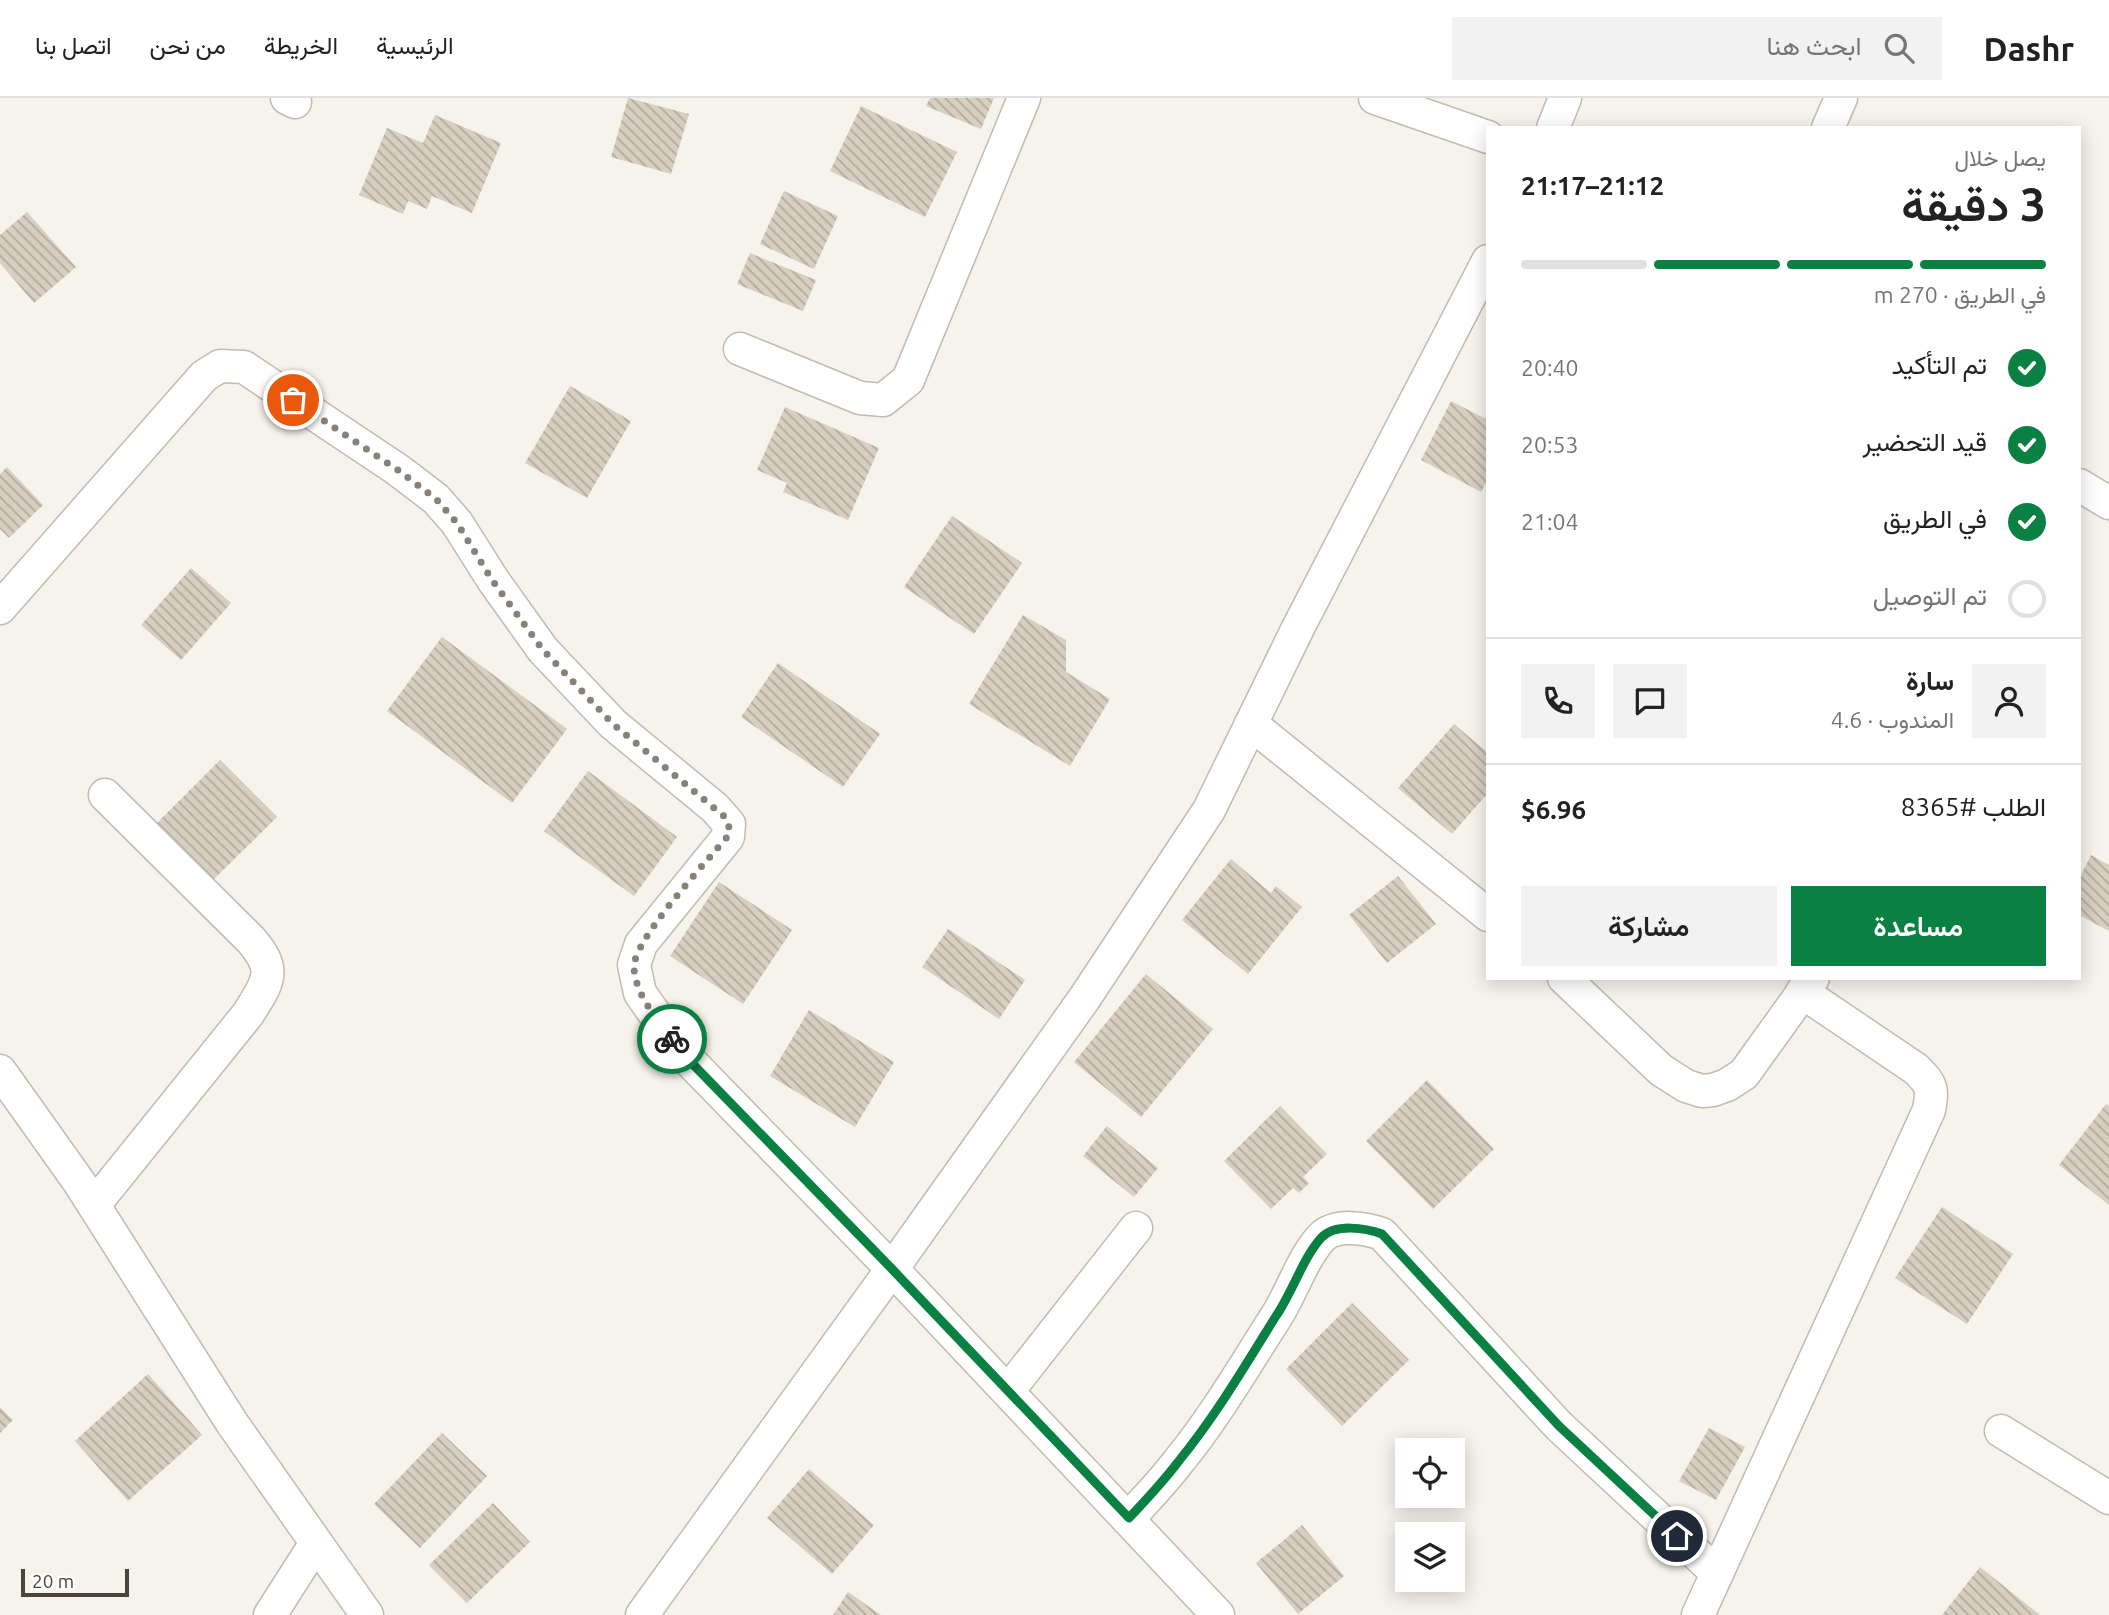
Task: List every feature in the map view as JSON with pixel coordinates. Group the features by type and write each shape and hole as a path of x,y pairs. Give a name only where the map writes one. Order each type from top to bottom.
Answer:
{"street":[{"path":"740,349 860,398 883,400 899,389 908,380 1024,98"},
{"path":"1375,98 1486,136"},
{"path":"1554,126 1565,98"},
{"path":"1829,126 1841,98"},
{"path":"642,1615 1084,999 1202,821 1486,265"},
{"path":"0,608 204,376 220,366 244,367 398,470 436,499 457,523 492,580 543,650 613,724 725,817 730,830 728,836 641,944 634,965 639,993 682,1053 1129,1518 1206,1611"},
{"path":"1251,724 1486,913"},
{"path":"94,1205 247,1014 264,988 267,973 267,962 251,940 105,795"},
{"path":"1566,980 1661,1070 1675,1081 1702,1091 1727,1085 1744,1074 1808,985 1916,1069 1930,1084 1932,1093 1929,1110 1698,1615"},
{"path":"0,1071 94,1205 232,1423 367,1615"},
{"path":"1008,1391 1136,1228"},
{"path":"1129,1518 1179,1462 1221,1402 1287,1300 1322,1236 1337,1231 1367,1229 1382,1234 1559,1426 1717,1573"},
{"path":"2001,1431 2109,1498"},
{"path":"270,1615 316,1543"}],"building":[{"path":"628,98 689,114 671,174 611,157"},
{"path":"930,98 994,98 981,129 926,106"},
{"path":"861,106 957,152 925,217 830,171"},
{"path":"435,115 501,143 472,213 432,196 427,209 408,201 403,214 359,195 387,128 423,143"},
{"path":"784,191 838,216 814,269 760,244"},
{"path":"27,212 76,267 34,303 0,263 0,235"},
{"path":"750,253 816,280 803,311 737,284"},
{"path":"570,386 631,421 587,498 525,463"},
{"path":"1451,401 1486,419 1486,483 1481,492 1421,460"},
{"path":"785,407 879,448 848,520 783,492 787,483 757,470"},
{"path":"7,467 43,505 9,538 0,529 0,474"},
{"path":"952,516 1022,563 974,634 904,587"},
{"path":"191,568 231,603 181,660 141,625"},
{"path":"1023,615 1066,640 1066,672 1110,699 1070,766 969,704"},
{"path":"442,637 567,729 512,803 387,711"},
{"path":"778,663 880,734 843,787 741,717"},
{"path":"1454,724 1486,751 1486,795 1452,834 1398,788"},
{"path":"220,760 277,817 213,880 157,823"},
{"path":"588,771 677,837 634,896 544,831"},
{"path":"2091,855 2109,865 2109,931 2081,916 2081,875"},
{"path":"1231,859 1271,893 1276,886 1302,907 1248,974 1182,920"},
{"path":"1398,876 1436,924 1387,963 1349,915"},
{"path":"719,882 792,930 743,1004 670,956"},
{"path":"948,929 1025,980 999,1019 922,967"},
{"path":"1146,974 1213,1029 1141,1117 1074,1062"},
{"path":"809,1010 894,1062 855,1127 770,1076"},
{"path":"1427,1080 1494,1149 1433,1209 1366,1141"},
{"path":"2106,1104 2109,1106 2109,1205 2059,1165"},
{"path":"1280,1106 1327,1154 1303,1177 1309,1183 1299,1193 1293,1188 1271,1209 1224,1161"},
{"path":"1107,1126 1158,1168 1134,1197 1083,1156"},
{"path":"1942,1207 2013,1254 1967,1324 1895,1278"},
{"path":"1352,1303 1409,1360 1342,1426 1286,1369"},
{"path":"148,1374 202,1435 128,1501 75,1441"},
{"path":"0,1407 13,1420 0,1433"},
{"path":"1709,1428 1745,1447 1716,1500 1679,1481"},
{"path":"442,1433 487,1476 420,1548 374,1504"},
{"path":"809,1469 874,1525 832,1574 767,1518"},
{"path":"493,1503 530,1542 467,1603 429,1565"},
{"path":"1302,1525 1344,1576 1298,1614 1256,1563"},
{"path":"1980,1567 2040,1615 1942,1615"},
{"path":"848,1592 881,1615 833,1615"}],"way so far":[{"path":"293,400 398,470 436,499 457,523 492,580 543,650 613,724 725,817 730,830 728,836 657,922 641,944 634,965 639,993 672,1039"}],"route":[{"path":"672,1039 682,1053 1129,1518 1179,1462 1221,1402 1287,1300 1322,1236 1353,1228 1382,1234 1559,1426 1677,1536"}]}
